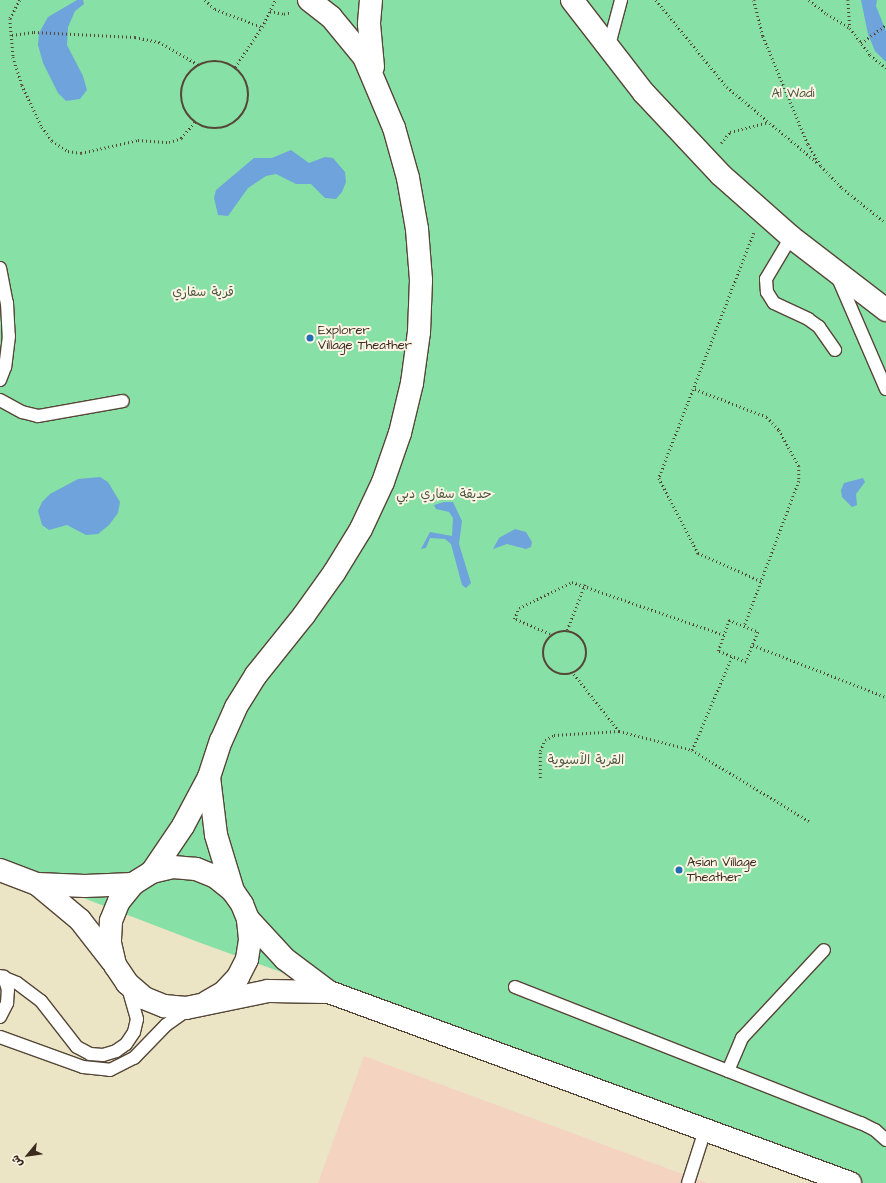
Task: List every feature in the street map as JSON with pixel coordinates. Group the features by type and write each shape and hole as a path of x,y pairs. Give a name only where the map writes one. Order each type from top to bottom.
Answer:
{"street":[{"path":"309,0 331,17 349,36 376,80"},
{"path":"152,872 183,826 209,777 220,741 240,700 256,675 309,609 361,529 383,482 402,426 412,383 419,332 420,280 418,236 408,178 394,128 376,80 370,52 371,0"},
{"path":"572,0 608,49 706,159 790,237 836,274 886,310"},
{"path":"209,777 216,835 233,891 248,919 285,959 329,992 850,1183"},
{"path":"115,965 110,943 111,921 119,901 133,884 152,872 173,867 196,868 216,877 233,891"},
{"path":"0,870 36,884 80,920 127,983 144,998 164,1006 200,1004 268,992 329,992"},
{"path":"36,884 85,886 133,884"},
{"path":"200,1004 224,992 238,977 247,959 250,939 248,919"}],"lane":[{"path":"608,49 621,0"},
{"path":"790,237 766,279 767,292 774,303 808,319 819,327 835,350"},
{"path":"0,268 7,303 9,336 6,367 0,380"},
{"path":"836,274 886,389"},
{"path":"0,400 22,412 38,416 123,401"},
{"path":"728,1071 734,1054 746,1033 824,950"},
{"path":"2,977 17,983 40,1001 77,1047 90,1054 103,1055 116,1051 126,1044 134,1032 137,1019 127,983"},
{"path":"0,1017 7,1003 8,990 2,977"},
{"path":"515,987 861,1123 875,1130 886,1140"},
{"path":"0,1037 83,1067 110,1070 134,1058 166,1025 200,1004"},
{"path":"688,1183 705,1130"}],"path":[{"path":"20,0 10,19 13,57 22,85 42,127 52,141 68,151 96,150 138,140 169,142 181,138 195,122"},
{"path":"205,0 215,9 262,27"},
{"path":"235,67 262,27 275,0"},
{"path":"656,0 727,87 821,166 842,188 886,223"},
{"path":"754,0 769,52 802,130 821,166"},
{"path":"809,0 827,14 850,28 870,55 886,68"},
{"path":"848,0 850,28"},
{"path":"861,43 886,25"},
{"path":"12,35 34,32 136,37 159,42 199,65"},
{"path":"217,60 235,67 242,74 248,88 248,102 245,111 235,122 222,128 203,126 195,122 183,106 181,92 185,78 199,65 217,60"},
{"path":"706,159 730,132 769,122"},
{"path":"761,582 698,552 659,478 695,389 762,212"},
{"path":"695,389 767,417 780,430 799,466 800,481 744,627"},
{"path":"550,634 544,643 542,654 545,665 553,672 563,676 574,674 583,666 588,655 586,644 578,634 568,630 550,634 514,619 519,608 572,582 585,584 724,635"},
{"path":"568,630 585,584"},
{"path":"729,620 744,627 758,632 746,662 718,651 729,620"},
{"path":"753,644 886,697"},
{"path":"692,750 732,656"},
{"path":"574,674 619,731"},
{"path":"540,778 540,751 545,740 554,735 619,731 692,750 809,821"}],"shaded area":[{"path":"364,1056 707,1183 318,1183"}],"green space":[{"name":"حديقة سفاري دبي","path":"0,0 886,0 886,1183 864,1183 198,942 0,866"}],"water":[{"path":"77,0 83,0 84,4 75,11 68,27 67,45 83,76 87,90 80,99 66,101 58,93 43,63 38,45 39,33 48,17"},
{"path":"861,0 877,0 876,6 886,31 886,62 875,51 868,34"},
{"path":"291,150 309,163 325,157 333,158 345,172 346,182 342,192 336,199 325,198 311,184 296,184 276,174 266,176 248,188 228,216 218,215 214,198 216,190 254,158 272,158"},
{"path":"100,477 108,482 120,502 118,513 109,525 98,534 86,535 67,525 49,530 42,525 38,511 42,502 50,494 78,479"},
{"path":"863,478 865,482 856,494 857,505 852,507 842,497 841,490 844,483"},
{"path":"444,502 453,502 462,521 459,544 471,583 466,588 462,585 451,544 445,539 430,538 426,548 421,549 430,532 452,536 453,518 449,512 436,509 434,505"},
{"path":"515,529 526,532 532,542 531,547 526,549 507,544 493,549 499,538"}],"place":[{"name":"Explorer Village Theather","path":"310,338"},
{"name":"Asian Village Theather","path":"679,870"}],"park label":[{"name":"Al Wadi","path":"793,93"},
{"name":"قرية سفاري","path":"203,292"},
{"name":"القرية الآسيوية","path":"586,760"}]}
